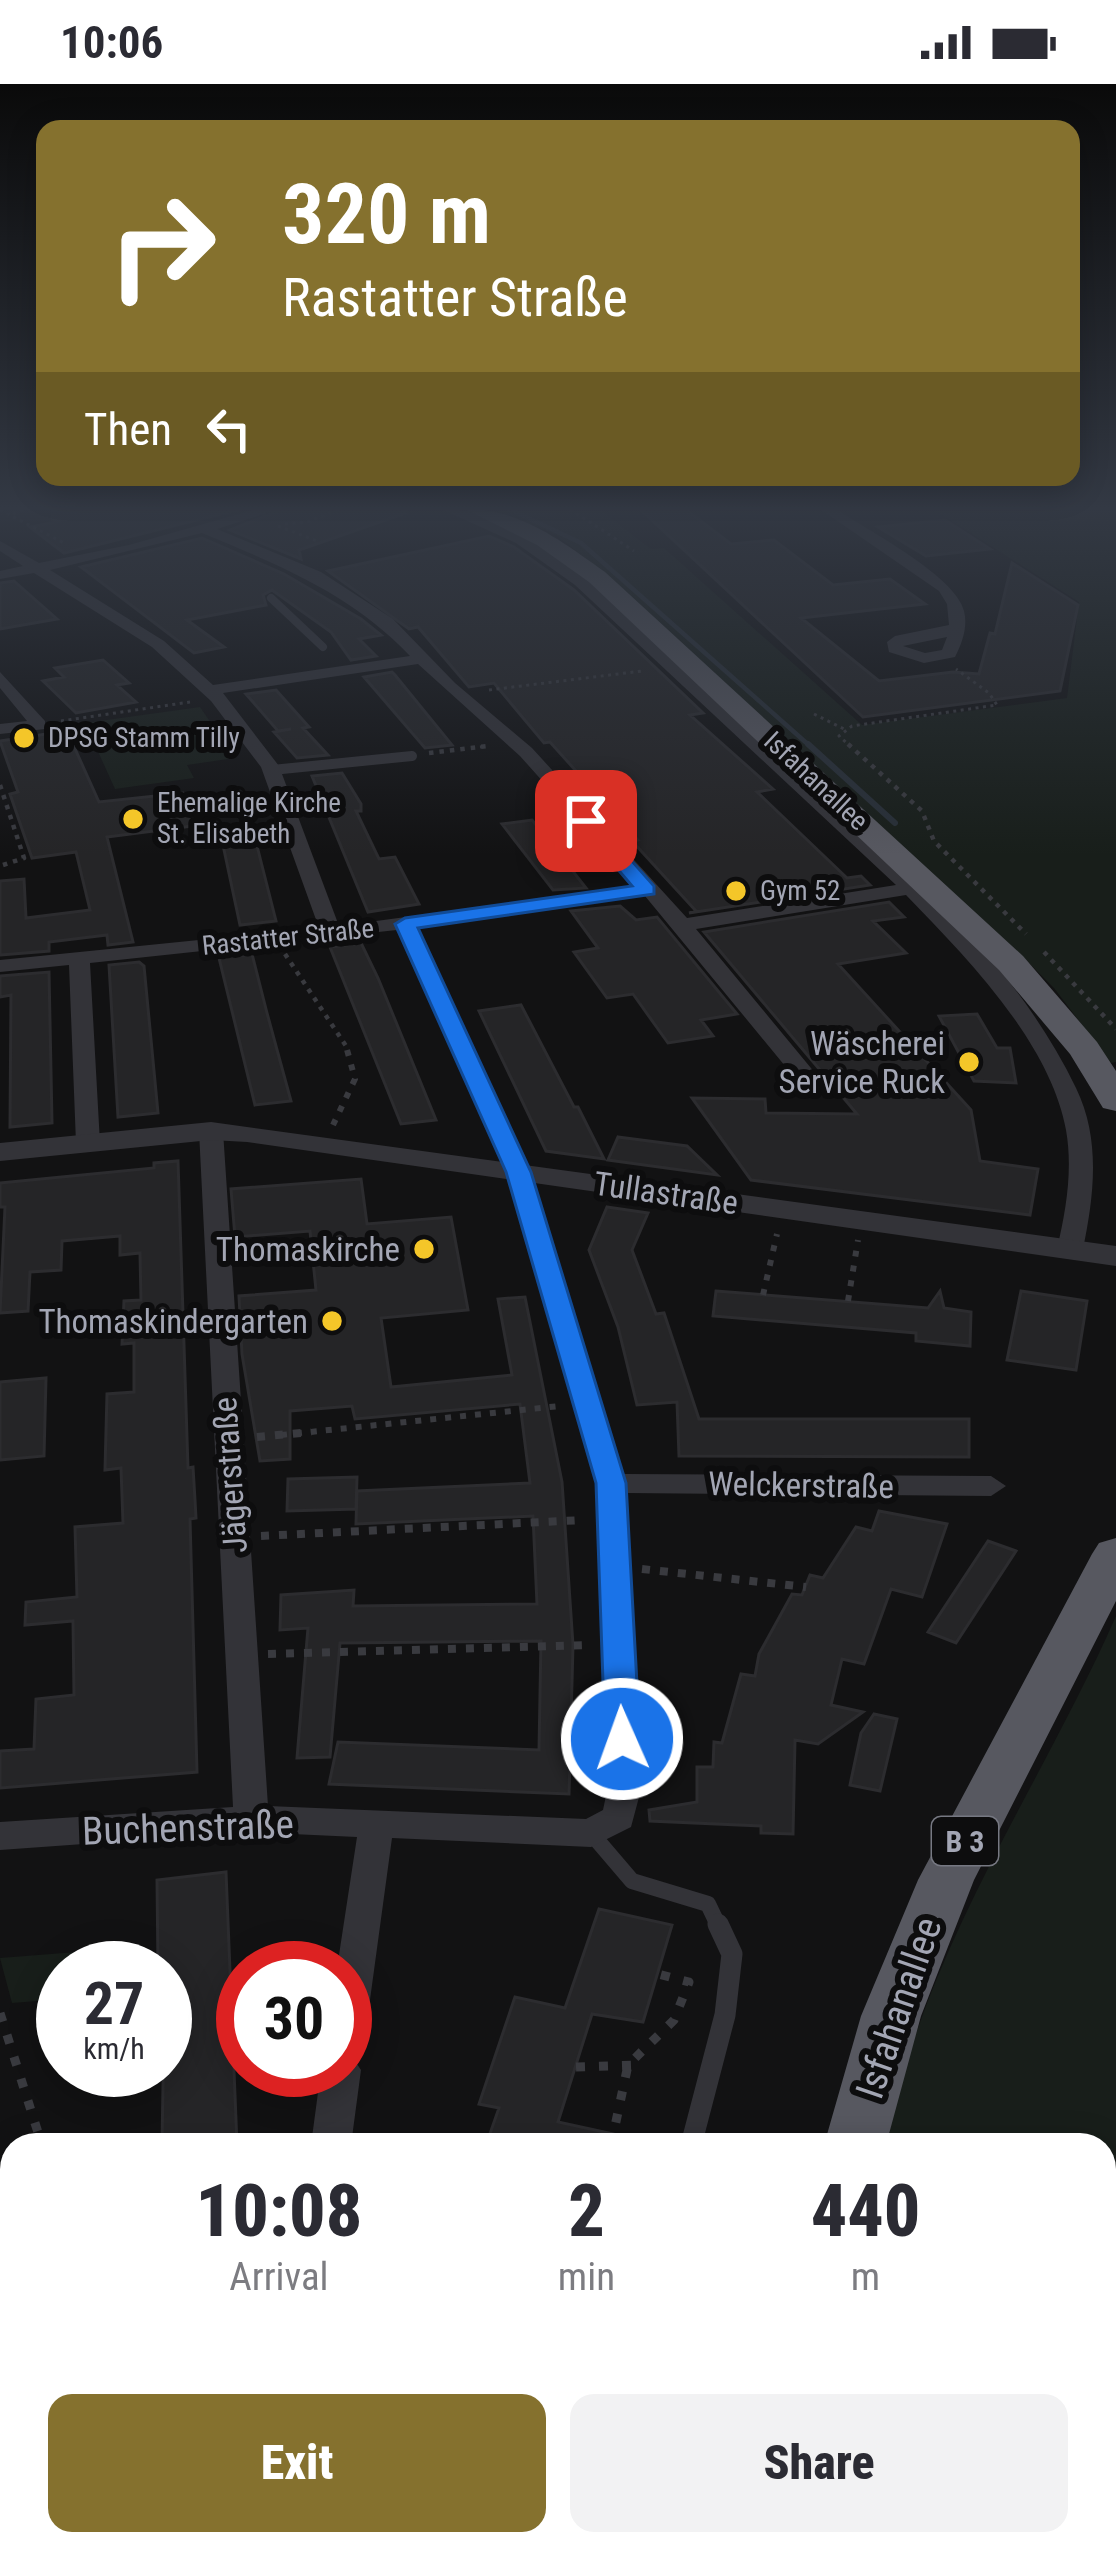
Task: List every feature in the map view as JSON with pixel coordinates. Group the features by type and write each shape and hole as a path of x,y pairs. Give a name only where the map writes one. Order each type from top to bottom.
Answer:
{"highway":[{"name":"Isfahanallee","path":"648,624 1011,963 1085,1049 1116,1100"},
{"name":"Isfahanallee","path":"858,2133 891,2016 946,1880 1116,1554"}],"street":[{"path":"126,624 158,644 214,694 272,770 331,933"},
{"path":"389,624 458,694 515,742 682,925 812,1084"},
{"path":"622,624 907,889 999,984 1046,1053 1067,1094 1078,1133 1083,1190 1070,1249"},
{"path":"955,624 955,628 952,651 938,657 902,653 895,642 955,628"},
{"path":"214,694 422,659"},
{"path":"0,677 7,693 39,724"},
{"path":"0,729 39,724"},
{"path":"682,925 907,889"},
{"name":"Rastatter Straße","path":"0,966 331,933 647,890"},
{"path":"405,924 518,1172 611,1483 625,1786 619,1818 590,1833"},
{"path":"79,958 88,1143"},
{"name":"Tullastraße","path":"0,1152 211,1131 1116,1256"},
{"name":"Jägerstraße","path":"211,1131 251,1819"},
{"name":"Welckerstraße","path":"611,1483 991,1486"},
{"name":"Buchenstraße","path":"0,1837 251,1819 590,1833"},
{"path":"360,1941 376,1827"},
{"path":"333,2133 337,2097"}],"lane":[{"path":"299,624 323,647"},
{"path":"272,770 412,756"},
{"path":"590,1833 632,1881 709,1904 732,1954 725,2015 694,2133"}],"path":[{"path":"814,714 844,729 997,705 989,693 938,657"},
{"path":"458,694 670,667"},
{"path":"39,724 214,694"},
{"path":"844,729 839,736 922,811 934,841 1116,1029"},
{"path":"412,756 515,742"},
{"path":"0,785 24,858 0,866"},
{"path":"275,939 335,1028 355,1073 349,1100 321,1143"},
{"path":"763,1294 783,1209"},
{"path":"848,1301 861,1220"},
{"path":"227,1440 587,1403"},
{"path":"233,1538 613,1519"},
{"path":"615,1565 806,1587"},
{"path":"241,1655 619,1645"},
{"path":"614,2133 633,2065 674,2020 688,1982 658,1973"},
{"path":"0,2013 38,2133"},
{"path":"576,2067 633,2065"}],"shaded area":[{"path":"659,624 749,624 862,725 1067,698 1076,624 1116,624 1116,1062 1111,1063 1054,988"},
{"path":"200,707 235,758 187,765 194,778 115,789 85,723"},
{"path":"1116,1616 1116,2133 890,2133 903,2075 954,1940"},
{"path":"36,1955 36,2001 12,2003 0,1958"}],"building":[{"path":"156,624 193,624 224,647 194,653"},
{"path":"320,624 368,624 381,635 359,639 376,656 351,660"},
{"path":"402,624 610,624 703,713 690,715 773,789 757,792 847,878 861,876 870,885 689,913 696,911 632,841 638,840 550,742 544,743 494,683 469,687 418,627"},
{"path":"764,624 809,624 879,681 953,672 979,674 990,633 995,634 997,624 1074,624 1060,691 863,717"},
{"path":"103,660 129,683 117,685 136,702 76,713 43,681 64,677 55,668"},
{"path":"392,672 452,745 425,748 364,677"},
{"path":"276,690 328,755 297,758 274,732 291,729 278,731 246,694"},
{"path":"67,731 99,802 183,793 200,825 107,837 133,942 108,945 107,935 49,942 49,951 0,955 0,881 24,879 26,918 90,910 76,852 32,858 10,794 18,792 0,741"},
{"path":"342,773 361,804 361,811 356,811 379,859 395,857 419,904 368,912 312,776"},
{"path":"532,820 586,888 553,890 502,824"},
{"path":"256,842 276,921 240,925 223,845"},
{"path":"889,902 904,917 873,921 906,953 838,964 971,1110 980,1161 1038,1169 1030,1215 751,1180 692,1098 765,1099 766,1113 857,1114 704,932"},
{"path":"620,906 636,920 657,917 737,1014 701,1020 713,1036 668,1043 633,994 607,998 574,952 598,948 571,911"},
{"path":"361,943 436,1120 401,1124 330,947"},
{"path":"252,954 291,1101 255,1105 219,958"},
{"path":"139,962 144,966 158,1113 118,1117 109,965"},
{"path":"49,972 52,1123 10,1127 11,995 0,997 0,976"},
{"path":"521,1005 604,1159 546,1151 479,1011"},
{"path":"977,1014 997,1048 1010,1048 1016,1083 974,1081 939,1016"},
{"path":"618,1137 687,1146 717,1175 608,1160"},
{"path":"178,1161 188,1468 193,1467 196,1518 190,1519 197,1772 0,1788 0,1751 34,1749 36,1699 74,1695 73,1621 25,1625 26,1602 77,1597 75,1527 123,1523 121,1468 105,1470 107,1394 134,1392 134,1343 122,1344 124,1301 141,1300 140,1253 120,1255 120,1236 62,1241 61,1270 30,1272 28,1311 0,1313 5,1207 0,1207 0,1183 154,1168 154,1163"},
{"path":"361,1179 367,1224 451,1217 468,1310 381,1318 391,1387 512,1375 498,1299 525,1297 562,1482 573,1645 569,1794 329,1784 338,1742 539,1750 541,1641 340,1643 330,1757 297,1758 308,1628 280,1630 281,1595 354,1590 353,1606 537,1604 533,1516 356,1524 357,1491 530,1483 520,1404 355,1419 352,1406 290,1411 290,1459 260,1461 242,1354 239,1296 316,1290 310,1231 235,1237 231,1189"},
{"path":"607,1207 648,1213 632,1250 656,1314 664,1313 699,1419 969,1419 969,1457 679,1456 677,1402 637,1405 618,1327 589,1250"},
{"path":"716,1291 928,1308 940,1291 944,1308 971,1312 970,1346 916,1341 916,1333 713,1316"},
{"path":"1021,1291 1087,1301 1076,1370 1007,1360"},
{"path":"46,1378 44,1456 0,1460 0,1382"},
{"path":"357,1477 356,1509 287,1511 288,1479"},
{"path":"879,1511 947,1524 922,1597 891,1589 864,1664 842,1659 831,1705 863,1712 818,1744 795,1740 793,1834 761,1833 761,1826 650,1821 649,1810 697,1802 697,1767 713,1767 714,1742 722,1743 741,1674 755,1676 759,1654 792,1594 802,1595 810,1575 823,1578 856,1527 872,1531"},
{"path":"988,1541 1016,1551 956,1643 928,1632"},
{"path":"874,1714 897,1719 880,1791 850,1785 861,1733"},
{"path":"226,1872 229,1941 216,1941 216,2097 235,2097 237,2133 162,2133 163,2097 192,2097 192,1941 158,1941 157,1880"},
{"path":"599,1909 672,1925 643,2022 592,2014 558,2122 608,2133 490,2133 499,2108 479,2104 515,1997 565,2008"}],"waterway":[{"path":"673,624 811,747"},
{"path":"808,744 895,823"}],"place":[{"name":"DPSG Stamm Tilly","path":"24,738"},
{"name":"Ehemalige Kirche St. Elisabeth","path":"133,819"},
{"name":"Gym 52","path":"736,891"},
{"name":"Wäscherei Service Ruck","path":"969,1062"},
{"name":"Thomaskirche","path":"424,1249"},
{"name":"Thomaskindergarten","path":"332,1321"}],"route":[{"path":"586,821 647,890 405,924 518,1172 611,1483 622,1739"}]}
